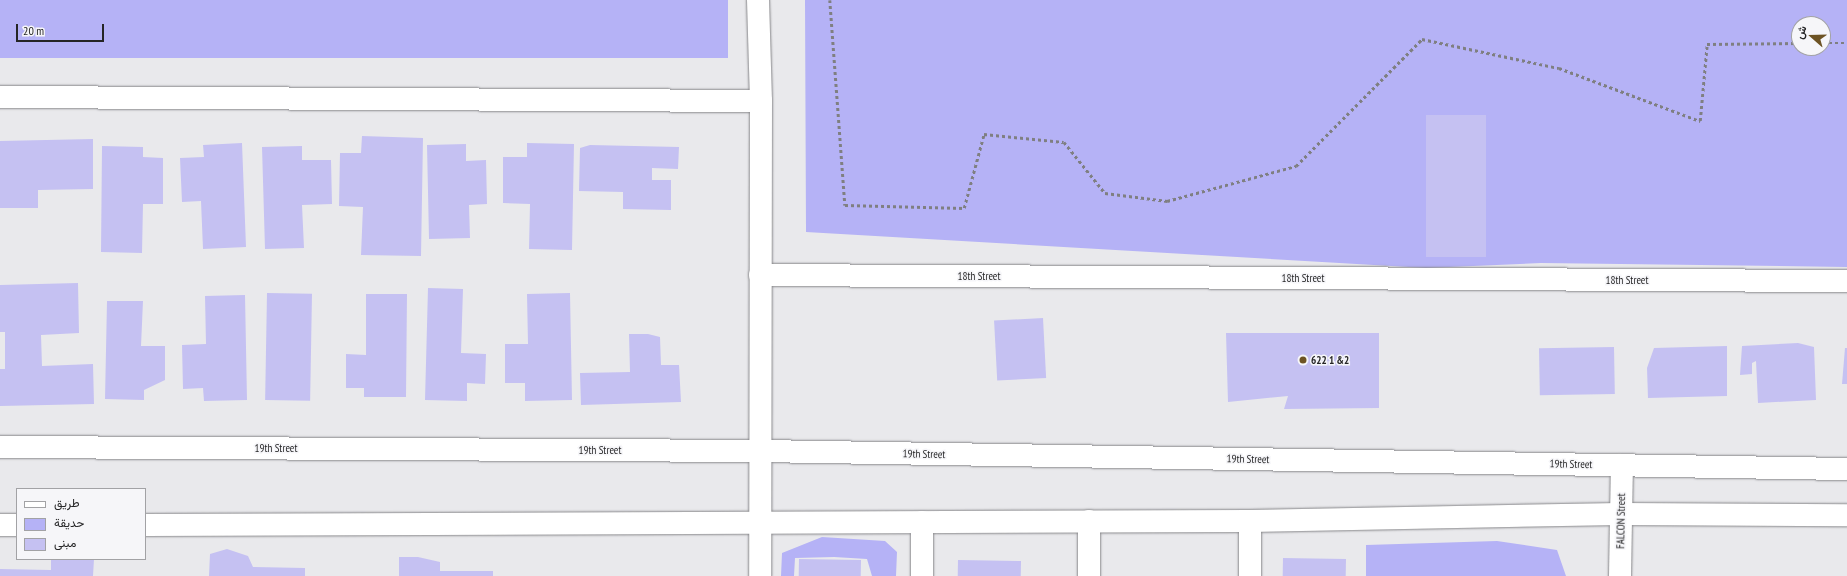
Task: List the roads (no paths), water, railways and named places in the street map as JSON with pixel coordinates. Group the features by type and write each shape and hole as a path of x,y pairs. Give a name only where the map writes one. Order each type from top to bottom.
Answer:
{"street":[{"path":"758,0 761,101 760,576"},
{"path":"0,97 761,101"},
{"name":"18th Street","path":"760,275 1847,281"},
{"name":"19th Street","path":"0,447 760,451 1847,469"},
{"name":"FALCON Street","path":"1620,576 1622,465"},
{"path":"146,525 1250,521 1620,514 1847,515"},
{"path":"1089,521 1089,576"},
{"path":"1250,521 1250,576"},
{"path":"922,522 922,576"},
{"path":"0,526 16,525"}],"place":[{"name":"622 1 &2","path":"1303,360"}]}
